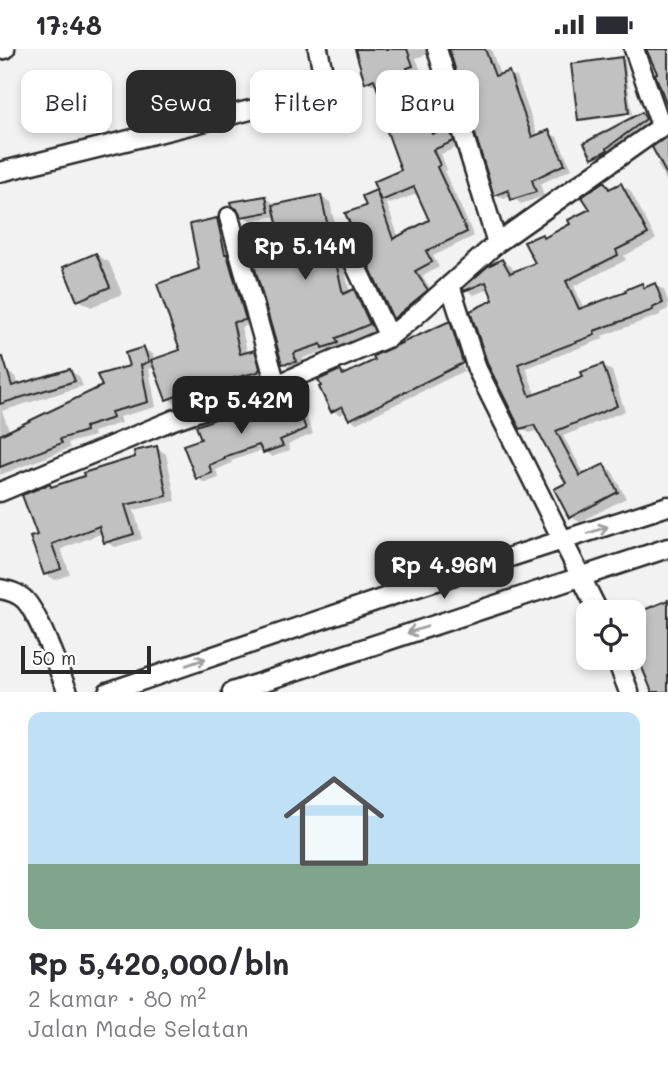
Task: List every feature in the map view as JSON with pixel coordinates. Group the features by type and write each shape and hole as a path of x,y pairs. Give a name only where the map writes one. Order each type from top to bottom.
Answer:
{"street":[{"path":"0,172 327,90 318,49"},
{"path":"437,49 497,243"},
{"path":"0,492 173,420 276,385 389,337 497,243 665,124 634,49"},
{"path":"229,217 276,385"},
{"path":"341,235 389,337"},
{"path":"450,285 477,369 593,600"},
{"path":"108,692 396,594 668,506"},
{"path":"233,692 668,548"},
{"path":"0,589 14,592 25,600 34,613 68,692"},
{"path":"621,670 629,692"}],"building":[{"path":"355,49 407,49 413,66 408,70 376,70 376,85 374,79 365,83"},
{"path":"449,49 485,49 495,76 509,71 532,137 549,130 565,164 532,180 536,192 511,200 508,190 494,196 475,133 479,133 479,70 455,70"},
{"path":"646,49 668,49 668,107 655,74 657,73"},
{"path":"622,57 629,113 578,120 571,64"},
{"path":"642,112 646,119 607,148 608,150 592,158 584,143"},
{"path":"388,133 451,133 454,141 433,150 440,165 437,167 467,232 426,251 432,262 415,271 428,290 393,319 345,213 366,206 362,196 376,190 393,239 429,220 414,187 381,201 373,182 401,170"},
{"path":"668,136 668,177 652,147"},
{"path":"604,181 609,189 621,183 648,234 616,250 618,255 566,281 579,309 626,292 625,290 642,283 644,288 655,283 663,303 652,308 653,310 594,331 595,335 518,364 530,396 583,377 581,372 603,364 617,406 556,431 580,476 604,464 618,492 569,518 554,489 566,483 534,425 520,429 488,365 470,311 493,300 486,282 464,291 463,288 488,266 502,259 510,273 535,263 524,242 542,234 544,238 570,224 568,220 590,209 582,197"},
{"path":"321,195 343,294 354,289 370,324 336,338 338,343 322,348 321,344 294,353 296,362 282,364 250,251 282,246 273,205"},
{"path":"266,196 269,212 241,217 230,202"},
{"path":"217,218 225,254 246,320 233,322 240,354 255,350 260,368 258,372 231,379 234,387 216,394 214,390 196,396 193,390 166,400 151,360 180,350 157,284 199,269 190,224"},
{"path":"96,253 110,287 77,301 63,267"},
{"path":"450,321 463,363 349,420 342,406 331,412 318,380 340,370 343,375 375,360 373,356"},
{"path":"144,347 149,362 141,365 148,402 111,412 113,418 85,427 86,431 60,439 62,443 0,467 0,435 102,386 97,375 129,366 125,353"},
{"path":"3,357 12,386 70,369 75,381 0,404 0,358"},
{"path":"296,403 306,429 280,440 283,446 263,453 259,445 224,457 225,459 209,465 212,473 196,479 183,445 201,439 196,426 242,409 247,422"},
{"path":"157,446 167,496 125,505 134,534 104,543 99,526 52,544 61,569 44,575 30,537 37,535 22,495 50,484 51,487 84,476 83,473 135,457 134,451"},
{"path":"668,600 668,692 652,692 643,670 646,670 646,609"}]}
